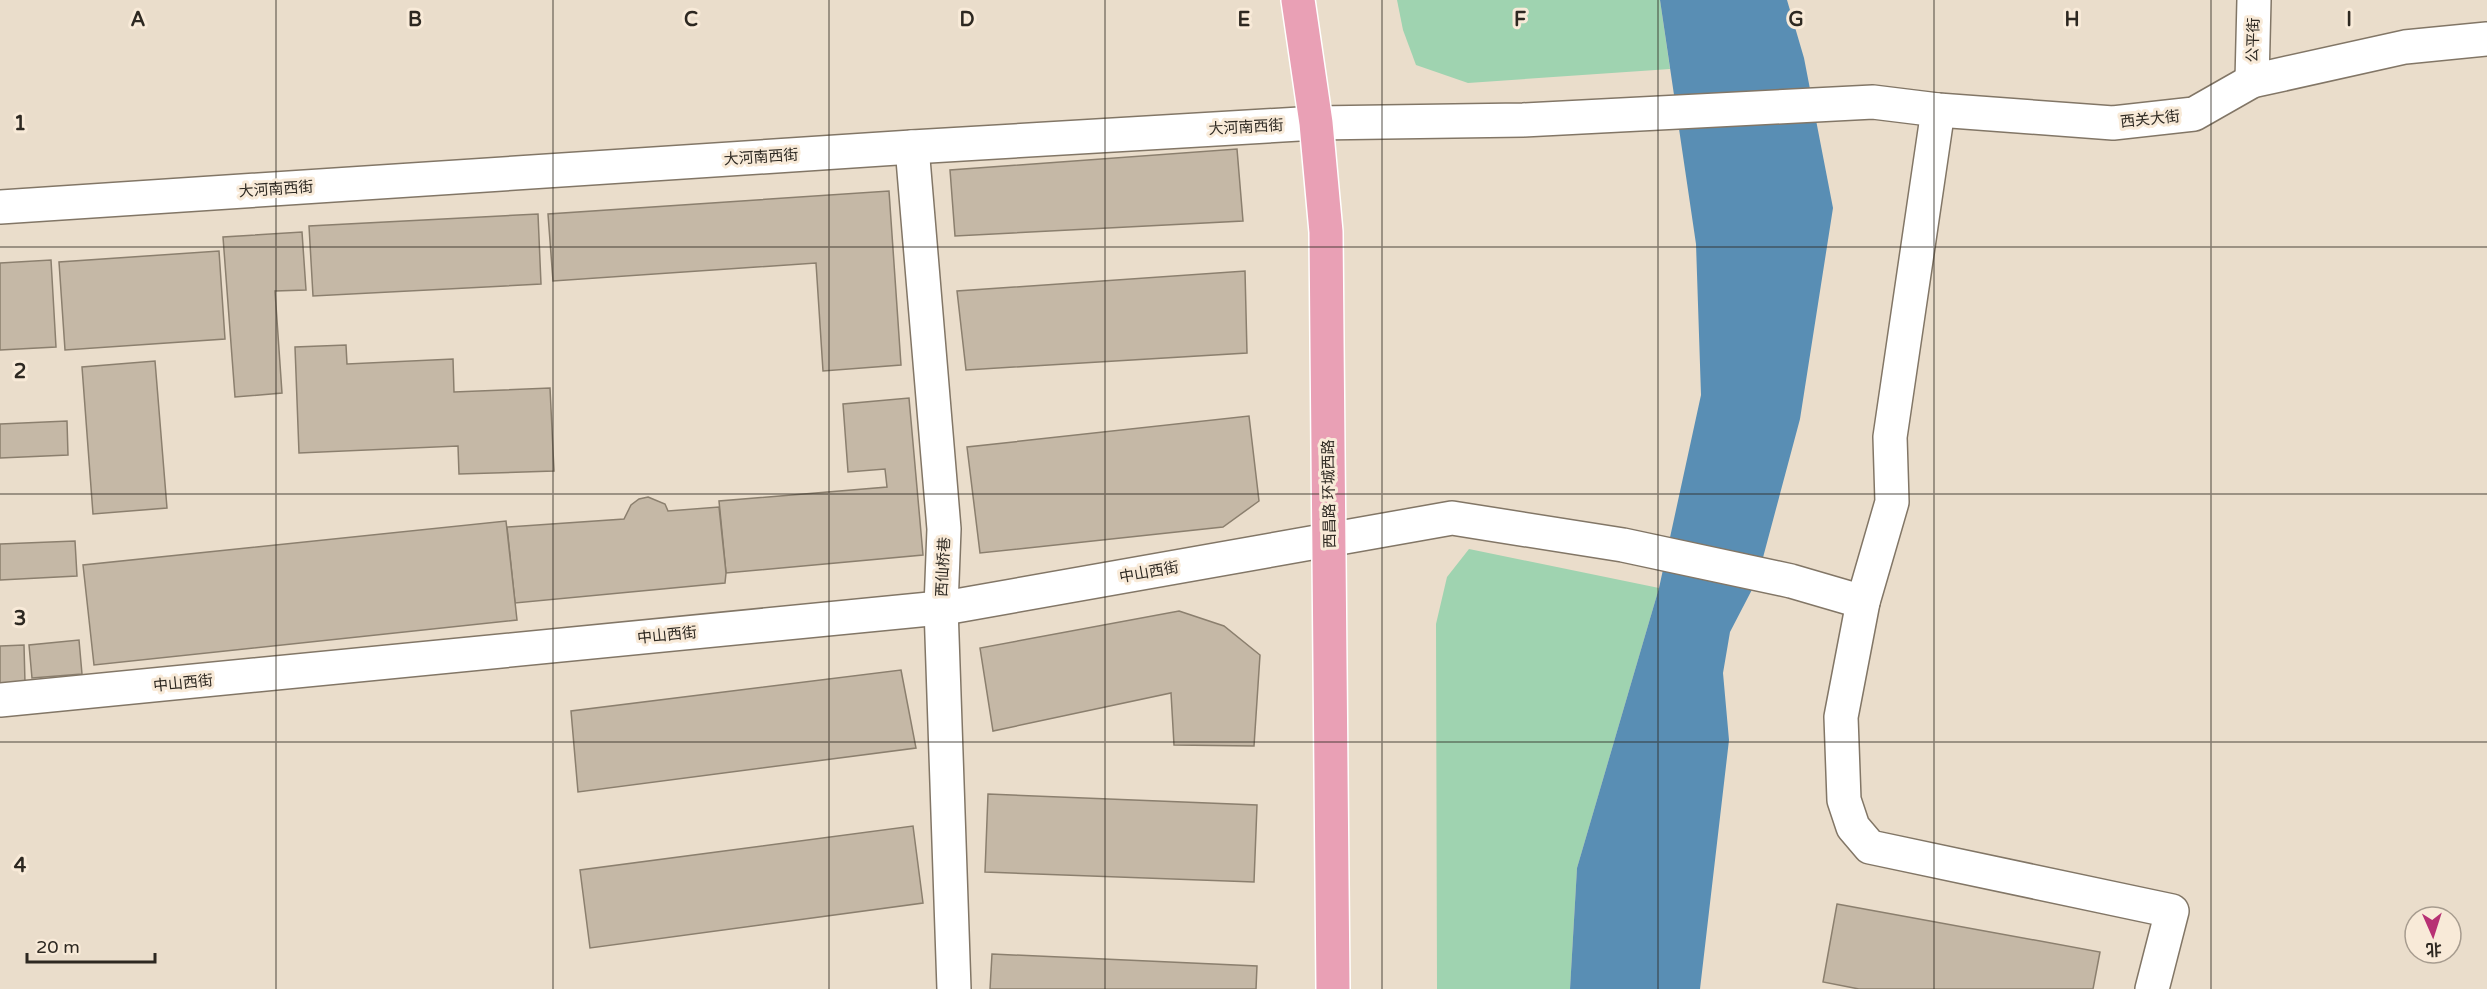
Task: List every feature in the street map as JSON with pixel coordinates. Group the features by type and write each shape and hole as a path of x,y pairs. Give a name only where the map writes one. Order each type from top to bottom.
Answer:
{"main road":[{"name":"西昌路 环城西路","path":"1298,0 1316,123 1326,232 1333,989"}],"street":[{"name":"公平街","path":"2252,81 2254,0"},
{"name":"西关大街","path":"1523,120 1873,102 1938,110 2113,123 2194,114 2252,81 2405,47 2487,39"},
{"path":"1938,110 1890,437 1892,502 1863,602 1841,717 1844,800 1853,827 1870,847 2172,911 2152,989"},
{"name":"大河南西街","path":"0,207 1316,123 1523,120"},
{"name":"西仙桥巷","path":"912,147 944,529 941,607 954,989"},
{"name":"中山西街","path":"0,700 941,607 1452,518 1623,545 1791,580 1863,602"}],"green space":[{"path":"1397,0 1660,0 1670,69 1468,83 1416,65 1403,30"},
{"path":"1469,549 1659,588 1577,868 1570,989 1437,989 1436,624 1447,577"}],"water":[{"path":"1660,0 1787,0 1804,58 1833,208 1800,419 1757,580 1730,632 1723,673 1729,740 1700,989 1570,989 1577,868 1659,588 1701,395 1696,244"}],"building":[{"path":"1237,149 1243,221 955,236 950,170"},
{"path":"889,191 901,365 823,371 816,263 553,281 548,214"},
{"path":"538,214 541,284 313,296 309,226"},
{"path":"302,232 306,290 275,291 282,393 235,397 223,237"},
{"path":"219,251 225,339 65,350 59,262"},
{"path":"51,260 56,347 0,350 0,263"},
{"path":"1245,271 1247,353 966,370 957,291"},
{"path":"346,345 347,364 453,359 454,392 550,388 554,471 459,474 458,446 299,453 295,347"},
{"path":"155,361 167,508 93,514 82,367"},
{"path":"909,398 923,555 726,573 719,501 887,487 885,469 848,472 843,404"},
{"path":"1249,416 1259,501 1223,527 980,553 967,447"},
{"path":"67,421 68,455 0,458 0,424"},
{"path":"648,497 665,504 668,511 719,507 725,583 515,603 507,527 624,519 631,505 639,499"},
{"path":"506,521 517,620 94,665 83,565"},
{"path":"75,541 77,576 0,580 0,544"},
{"path":"1179,611 1224,626 1260,655 1254,746 1174,745 1171,693 993,731 980,648"},
{"path":"79,640 82,674 32,678 29,645"},
{"path":"24,645 25,683 0,684 0,646"},
{"path":"901,670 916,748 578,792 571,711"},
{"path":"988,794 1257,805 1254,882 985,872"},
{"path":"913,826 923,903 590,948 580,870"},
{"path":"1837,904 2100,952 2093,989 1859,989 1823,982"},
{"path":"992,954 1257,966 1256,989 990,989"}]}
